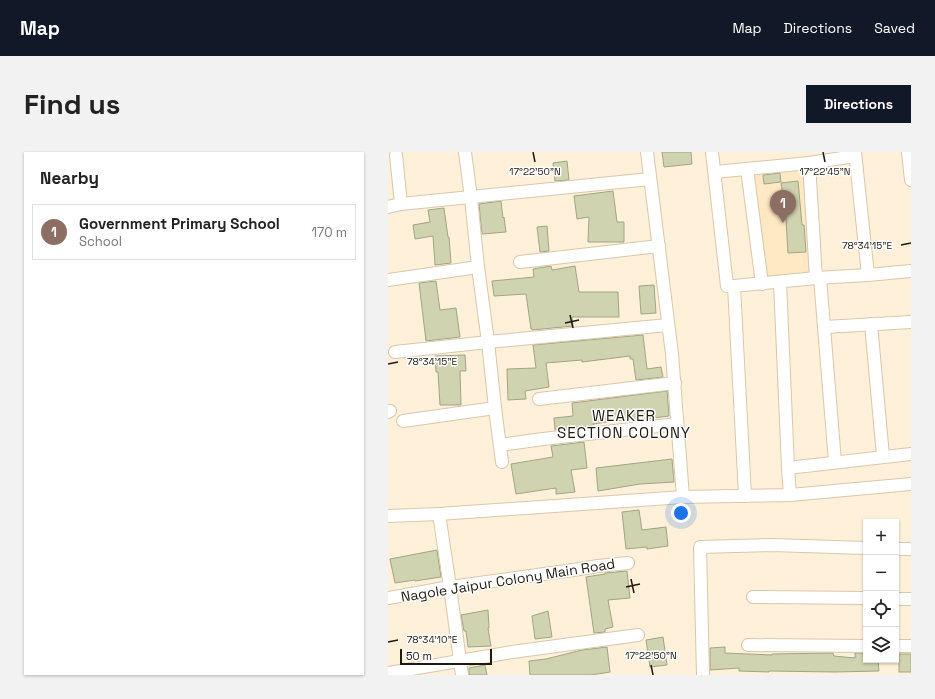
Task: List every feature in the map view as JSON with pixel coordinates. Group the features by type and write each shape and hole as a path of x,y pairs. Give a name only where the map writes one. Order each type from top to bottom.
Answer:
{"street":[{"path":"465,152 488,342 494,408 502,462"},
{"path":"647,152 674,383 682,497"},
{"path":"712,152 727,286 911,271"},
{"path":"908,152 911,180"},
{"path":"715,172 809,163 855,154 868,275"},
{"path":"396,155 401,204"},
{"path":"809,163 818,278 825,327 835,462"},
{"path":"748,169 762,284"},
{"path":"388,206 650,179"},
{"path":"520,262 659,246"},
{"path":"388,280 478,267"},
{"path":"780,282 790,495"},
{"path":"734,286 745,496"},
{"path":"825,327 911,322"},
{"path":"871,324 883,456"},
{"path":"395,352 668,325"},
{"path":"539,399 674,383"},
{"path":"403,420 494,408"},
{"path":"500,445 677,424"},
{"path":"788,468 911,454"},
{"path":"388,516 439,514 682,497 790,495 911,484"},
{"path":"439,514 462,675"},
{"path":"703,675 700,547 772,545 863,548"},
{"path":"899,549 911,549"},
{"name":"Nagole Jaipur Colony Main Road","path":"388,598 450,587 628,562"},
{"path":"752,597 863,598"},
{"path":"899,599 911,599"},
{"path":"388,673 520,651 638,635"},
{"path":"748,645 863,646"},
{"path":"899,646 911,646"}],"shaded area":[{"path":"803,169 811,274 767,279 753,172"}],"building":[{"path":"662,152 691,152 692,164 664,167"},
{"path":"567,161 569,180 555,181 553,163"},
{"path":"780,173 781,182 764,184 763,175"},
{"path":"798,181 806,252 788,253 785,203 781,183"},
{"path":"613,191 617,222 624,222 624,242 588,242 589,217 577,219 574,196"},
{"path":"501,201 506,232 482,234 479,204"},
{"path":"444,208 449,237 451,263 435,265 433,236 415,239 413,225 430,222 428,210"},
{"path":"547,226 549,251 540,252 537,227"},
{"path":"551,266 552,270 575,266 579,292 618,292 619,317 572,317 573,326 532,330 526,294 494,296 492,281 534,277 533,269"},
{"path":"436,281 440,310 456,308 460,337 426,341 419,283"},
{"path":"654,285 656,313 641,314 639,286"},
{"path":"643,335 647,369 661,367 663,377 636,380 633,359 630,359 630,356 582,362 582,360 546,363 549,387 525,391 526,399 508,400 507,369 536,368 533,345"},
{"path":"465,355 466,371 460,371 461,405 440,405 438,372 436,372 435,356"},
{"path":"667,391 669,416 638,420 638,418 555,430 554,418 573,416 572,403"},
{"path":"584,442 587,468 571,470 575,492 556,494 556,488 516,494 511,464 553,457 551,446"},
{"path":"672,459 674,482 640,484 598,491 596,468"},
{"path":"639,510 642,530 666,527 668,546 647,549 647,547 626,549 622,512"},
{"path":"437,550 441,577 395,583 390,559"},
{"path":"627,571 630,598 608,600 613,627 605,629 605,632 594,633 586,577 605,573"},
{"path":"488,610 488,628 491,646 468,647 466,631 464,631 461,615"},
{"path":"548,611 552,637 535,639 532,616"},
{"path":"663,637 667,665 650,667 646,640"},
{"path":"607,647 610,672 591,675 530,675 529,661 546,659 582,650"},
{"path":"725,647 725,653 772,655 833,653 834,656 855,658 855,653 863,653 863,663 878,663 879,671 769,672 739,671 739,668 710,670 710,648"},
{"path":"899,654 911,654 911,672 899,672"},
{"path":"485,665 487,675 469,675 469,668"}],"place":[{"name":"Government Primary School","path":"783,223"}],"district":[{"name":"WEAKER SECTION COLONY","path":"624,424"}]}
